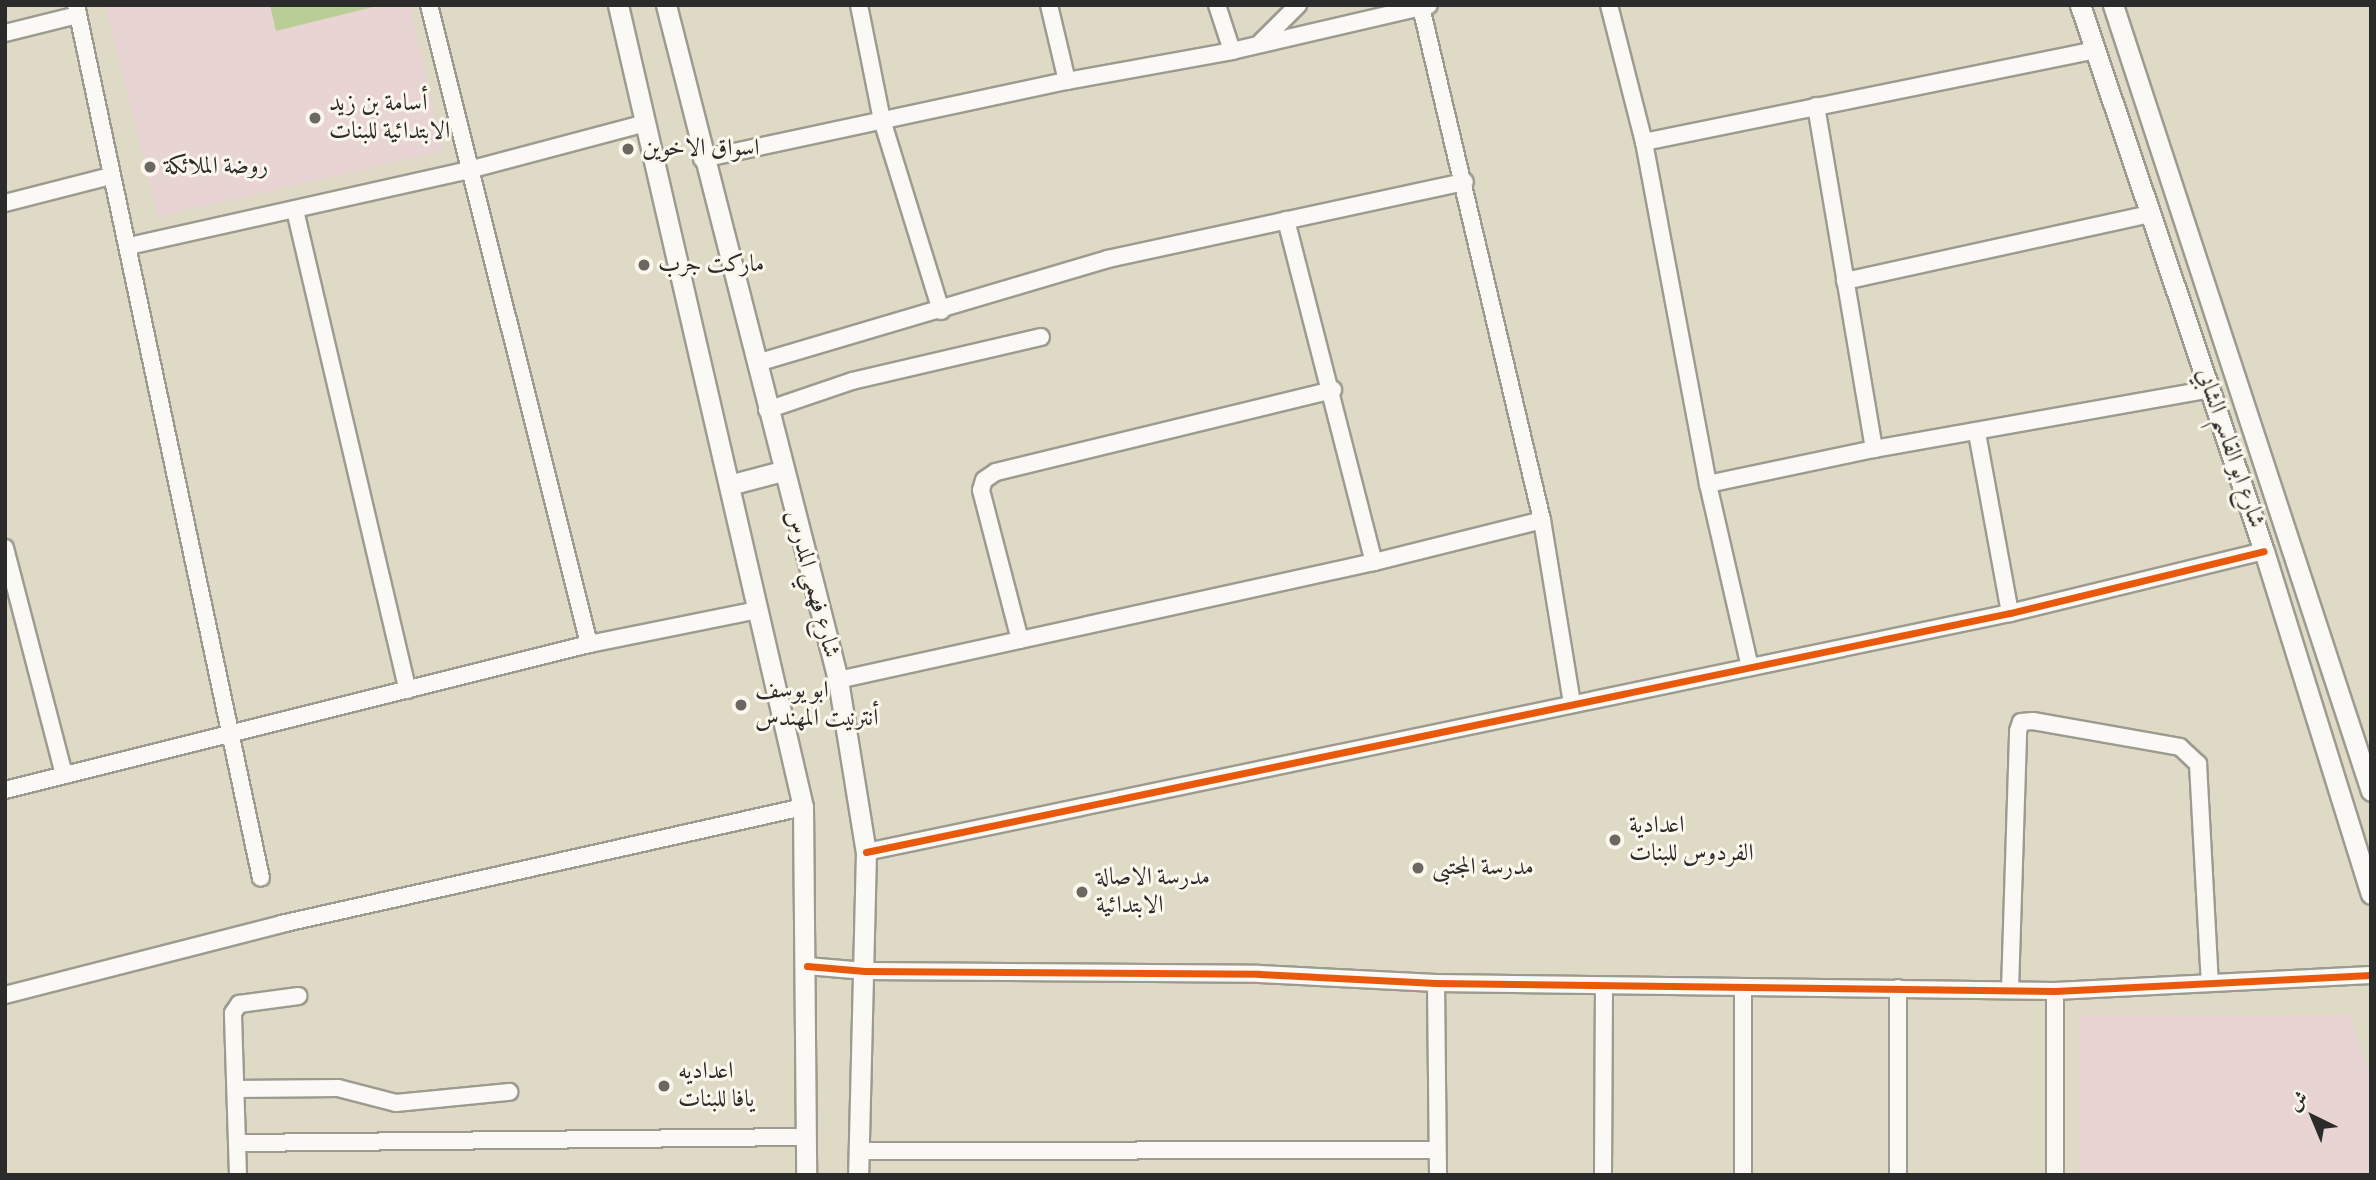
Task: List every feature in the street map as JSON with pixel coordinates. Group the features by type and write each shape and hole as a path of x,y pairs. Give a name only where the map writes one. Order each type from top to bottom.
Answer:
{"street":[{"path":"429,5 589,644"},
{"path":"618,5 642,124 803,807 807,966 806,1175"},
{"name":"شارع فهمي المدرس","path":"666,5 702,159 838,680 866,852 858,1175"},
{"path":"859,5 882,120 941,311"},
{"path":"1049,5 1067,81"},
{"path":"1217,5 1232,51"},
{"path":"1261,43 1298,5"},
{"path":"1609,5 1644,142 1709,484 1750,667"},
{"name":"شارع ابو القاسم الشابي","path":"2080,5 2264,551 2371,894"},
{"name":"شارع ابو القاسم الشابي","path":"2113,5 2369,786"},
{"path":"702,159 1067,81 1232,51 1425,6 1542,520 1572,704"},
{"path":"5,33 77,10 110,176 129,246 234,733 261,878"},
{"path":"1644,142 2095,50"},
{"path":"1816,106 1874,449"},
{"path":"129,246 470,170 642,124"},
{"path":"5,203 110,176"},
{"path":"757,363 941,311 1108,259 1465,182"},
{"path":"295,210 408,690"},
{"path":"1845,281 2151,214"},
{"path":"1286,220 1333,390 1374,562"},
{"path":"767,410 852,381 1041,337"},
{"path":"1709,484 1874,449 1977,433 2210,389"},
{"path":"1020,640 981,490 984,480 996,472 1333,390"},
{"path":"1977,433 2010,612"},
{"path":"729,485 782,471"},
{"path":"838,680 1374,562 1542,520"},
{"path":"5,548 64,774"},
{"path":"866,852 2010,612 2264,551"},
{"path":"5,790 589,644 757,610"},
{"path":"2010,990 2018,731 2021,722 2033,721 2180,747 2198,764 2210,983"},
{"path":"2339,790 2369,786"},
{"path":"5,995 281,924 803,807"},
{"path":"807,966 865,971 1259,974 1436,983 2055,991 2371,975"},
{"path":"1436,983 1438,1175"},
{"path":"1603,1175 1604,986"},
{"path":"1743,1175 1744,987"},
{"path":"1898,988 1898,1175"},
{"path":"2055,991 2055,1175"},
{"path":"238,1175 233,1013 239,1004 298,996"},
{"path":"236,1089 338,1088 396,1104 509,1093"},
{"path":"239,1143 807,1137"},
{"path":"858,1151 1437,1150"}],"shaded area":[{"path":"105,5 410,5 443,151 158,217"},
{"path":"2080,1014 2350,1015 2371,1081 2371,1175 2080,1175"}],"green space":[{"path":"270,5 381,5 276,31"}],"cycle path":[{"path":"866,852 2010,613 2264,551"},
{"path":"807,966 865,971 1259,974 1436,983 2055,991 2371,975"}],"place":[{"name":"أسامة بن زيد الابتدائية للبنات","path":"315,118"},
{"name":"اسواق الاخوين","path":"628,149"},
{"name":"روضة الملائكة","path":"150,167"},
{"name":"ماركت جرب","path":"644,265"},
{"name":"ابو يوسف أنترنيت المهندس","path":"741,705"},
{"name":"اعدادية الفردوس للبنات","path":"1615,840"},
{"name":"مدرسة المجتبى","path":"1418,868"},
{"name":"مدرسة الاصالة الابتدائية","path":"1082,892"},
{"name":"اعداديه يافا للبنات","path":"664,1086"}]}
